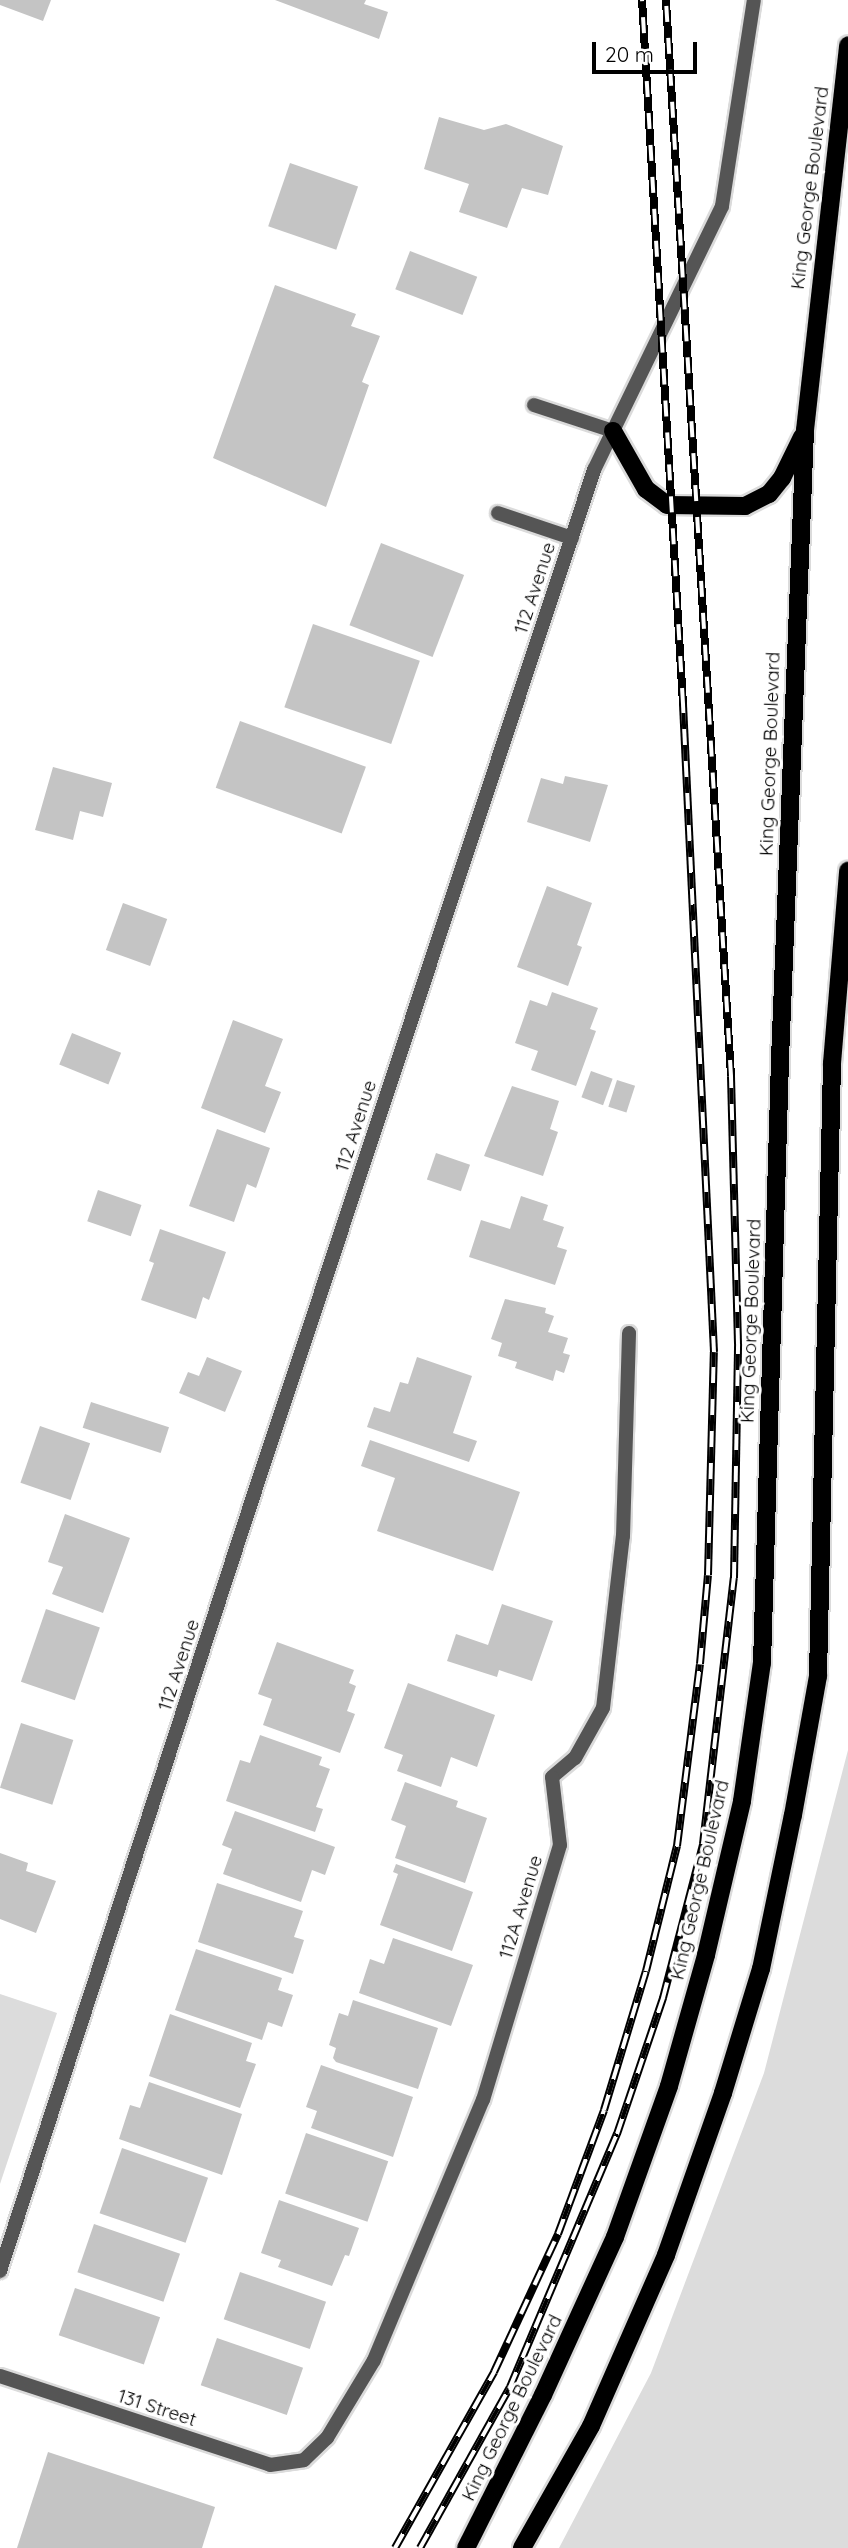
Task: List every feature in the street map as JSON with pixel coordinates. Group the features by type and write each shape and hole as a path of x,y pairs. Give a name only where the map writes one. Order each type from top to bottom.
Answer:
{"main road":[{"name":"King George Boulevard","path":"466,2548 543,2395 615,2237 673,2073 706,1955 742,1801 762,1663 780,1059 805,430 848,45"},
{"path":"612,431 646,489 667,505 745,506 769,494 782,478 805,430"},
{"path":"523,2548 591,2426 666,2255 723,2093 761,1969 793,1815 818,1676 832,1063 848,871"}],"street":[{"name":"112 Avenue","path":"0,2271 249,1509 594,470 722,206 754,0"},
{"path":"534,405 612,431"},
{"path":"498,513 572,538"},
{"name":"112A Avenue","path":"304,2460 327,2438 374,2360 483,2100 559,1845 552,1777 575,1758 603,1708 624,1536 629,1333"},
{"name":"131 Street","path":"0,2376 270,2465 304,2460"}],"shaded area":[{"path":"848,1750 848,2548 559,2548 651,2373 764,2073"},
{"path":"0,1994 57,2013 0,2184"}],"building":[{"path":"0,0 51,0 43,21 0,5"},
{"path":"275,0 366,0 364,4 388,12 379,39"},
{"path":"439,117 484,130 506,124 563,146 548,195 522,188 507,228 459,212 469,184 424,169"},
{"path":"290,163 358,186 336,250 268,226"},
{"path":"410,251 477,277 463,315 395,289"},
{"path":"275,285 356,314 351,326 380,336 362,382 369,385 326,507 213,458"},
{"path":"381,543 464,575 433,657 349,625"},
{"path":"313,624 420,661 391,744 284,707"},
{"path":"240,721 366,767 342,834 216,788"},
{"path":"53,767 112,783 103,817 80,811 73,840 35,830"},
{"path":"565,776 608,785 590,842 527,822 541,778 563,784"},
{"path":"547,886 592,903 577,945 582,947 568,986 517,967"},
{"path":"123,903 167,919 150,966 106,950"},
{"path":"552,992 598,1008 590,1029 596,1031 576,1086 531,1070 538,1051 515,1043 530,1000 547,1006"},
{"path":"233,1020 283,1039 265,1086 281,1092 265,1133 201,1108"},
{"path":"72,1033 121,1053 108,1084 59,1065"},
{"path":"591,1071 613,1079 603,1105 581,1097"},
{"path":"617,1080 635,1086 626,1113 608,1107"},
{"path":"512,1086 559,1101 550,1129 558,1132 543,1176 484,1156"},
{"path":"217,1129 270,1148 256,1188 247,1184 234,1222 189,1206"},
{"path":"436,1153 470,1165 461,1191 427,1179"},
{"path":"98,1190 141,1205 131,1236 87,1221"},
{"path":"521,1196 548,1205 543,1220 564,1227 557,1247 567,1250 555,1285 469,1257 481,1220 510,1229"},
{"path":"160,1229 226,1252 209,1300 203,1297 196,1319 141,1300 154,1263 149,1261"},
{"path":"505,1299 546,1308 545,1313 554,1316 548,1332 568,1338 563,1353 570,1355 564,1373 556,1370 553,1381 515,1368 517,1362 498,1356 502,1343 491,1339"},
{"path":"207,1357 242,1371 225,1412 179,1393 188,1372 199,1376"},
{"path":"417,1357 472,1376 453,1433 477,1441 469,1462 367,1427 374,1407 390,1412 400,1382 408,1384"},
{"path":"91,1402 169,1427 161,1453 83,1428"},
{"path":"40,1426 90,1443 71,1500 20,1483"},
{"path":"370,1440 520,1492 493,1571 377,1531 395,1478 361,1466"},
{"path":"65,1514 130,1538 103,1613 52,1594 63,1567 48,1562"},
{"path":"502,1604 553,1621 532,1681 499,1670 497,1677 447,1661 456,1634 488,1645"},
{"path":"46,1609 100,1628 75,1700 21,1682"},
{"path":"277,1642 354,1670 349,1683 356,1686 347,1711 355,1714 340,1753 263,1725 272,1699 258,1694"},
{"path":"408,1683 495,1715 477,1767 451,1757 441,1787 397,1771 403,1755 384,1748"},
{"path":"21,1723 73,1740 52,1805 0,1788"},
{"path":"260,1735 322,1757 319,1765 330,1769 316,1807 323,1809 315,1832 226,1801 240,1760 250,1763"},
{"path":"405,1782 458,1801 456,1807 487,1818 465,1883 395,1858 406,1826 391,1820"},
{"path":"235,1811 335,1847 325,1875 312,1870 301,1902 223,1874 232,1849 222,1845"},
{"path":"0,1853 28,1863 26,1871 56,1881 36,1933 0,1919"},
{"path":"396,1864 473,1892 452,1951 380,1925 398,1874 393,1872"},
{"path":"217,1883 303,1911 294,1937 304,1940 293,1974 198,1942"},
{"path":"393,1938 473,1965 451,2026 359,1993 370,1959 384,1964"},
{"path":"196,1949 282,1978 278,1990 293,1995 282,2027 268,2022 262,2040 175,2010"},
{"path":"353,2000 438,2028 418,2089 336,2062 333,2058 336,2048 329,2045 339,2013 348,2016"},
{"path":"170,2014 252,2043 246,2061 256,2064 240,2108 149,2076"},
{"path":"321,2065 413,2097 393,2157 311,2128 317,2111 306,2107"},
{"path":"149,2082 242,2114 222,2175 119,2139 130,2105 140,2108"},
{"path":"306,2133 388,2161 367,2222 285,2194"},
{"path":"122,2148 208,2178 186,2243 100,2213"},
{"path":"279,2200 359,2228 349,2256 345,2255 332,2286 278,2267 281,2260 261,2253"},
{"path":"94,2224 180,2254 163,2302 77,2272"},
{"path":"240,2272 326,2302 310,2349 224,2319"},
{"path":"75,2288 160,2317 144,2365 59,2335"},
{"path":"217,2338 303,2368 287,2415 201,2385"},
{"path":"48,2452 215,2507 202,2548 17,2548"}],"railway":[{"path":"395,2548 494,2372 558,2234 604,2110 646,1971 677,1846 700,1664 708,1575 714,1352 683,704 642,0"},
{"path":"420,2548 510,2387 617,2134 663,1998 703,1844 734,1578 738,1344 731,1076 666,0"}]}
